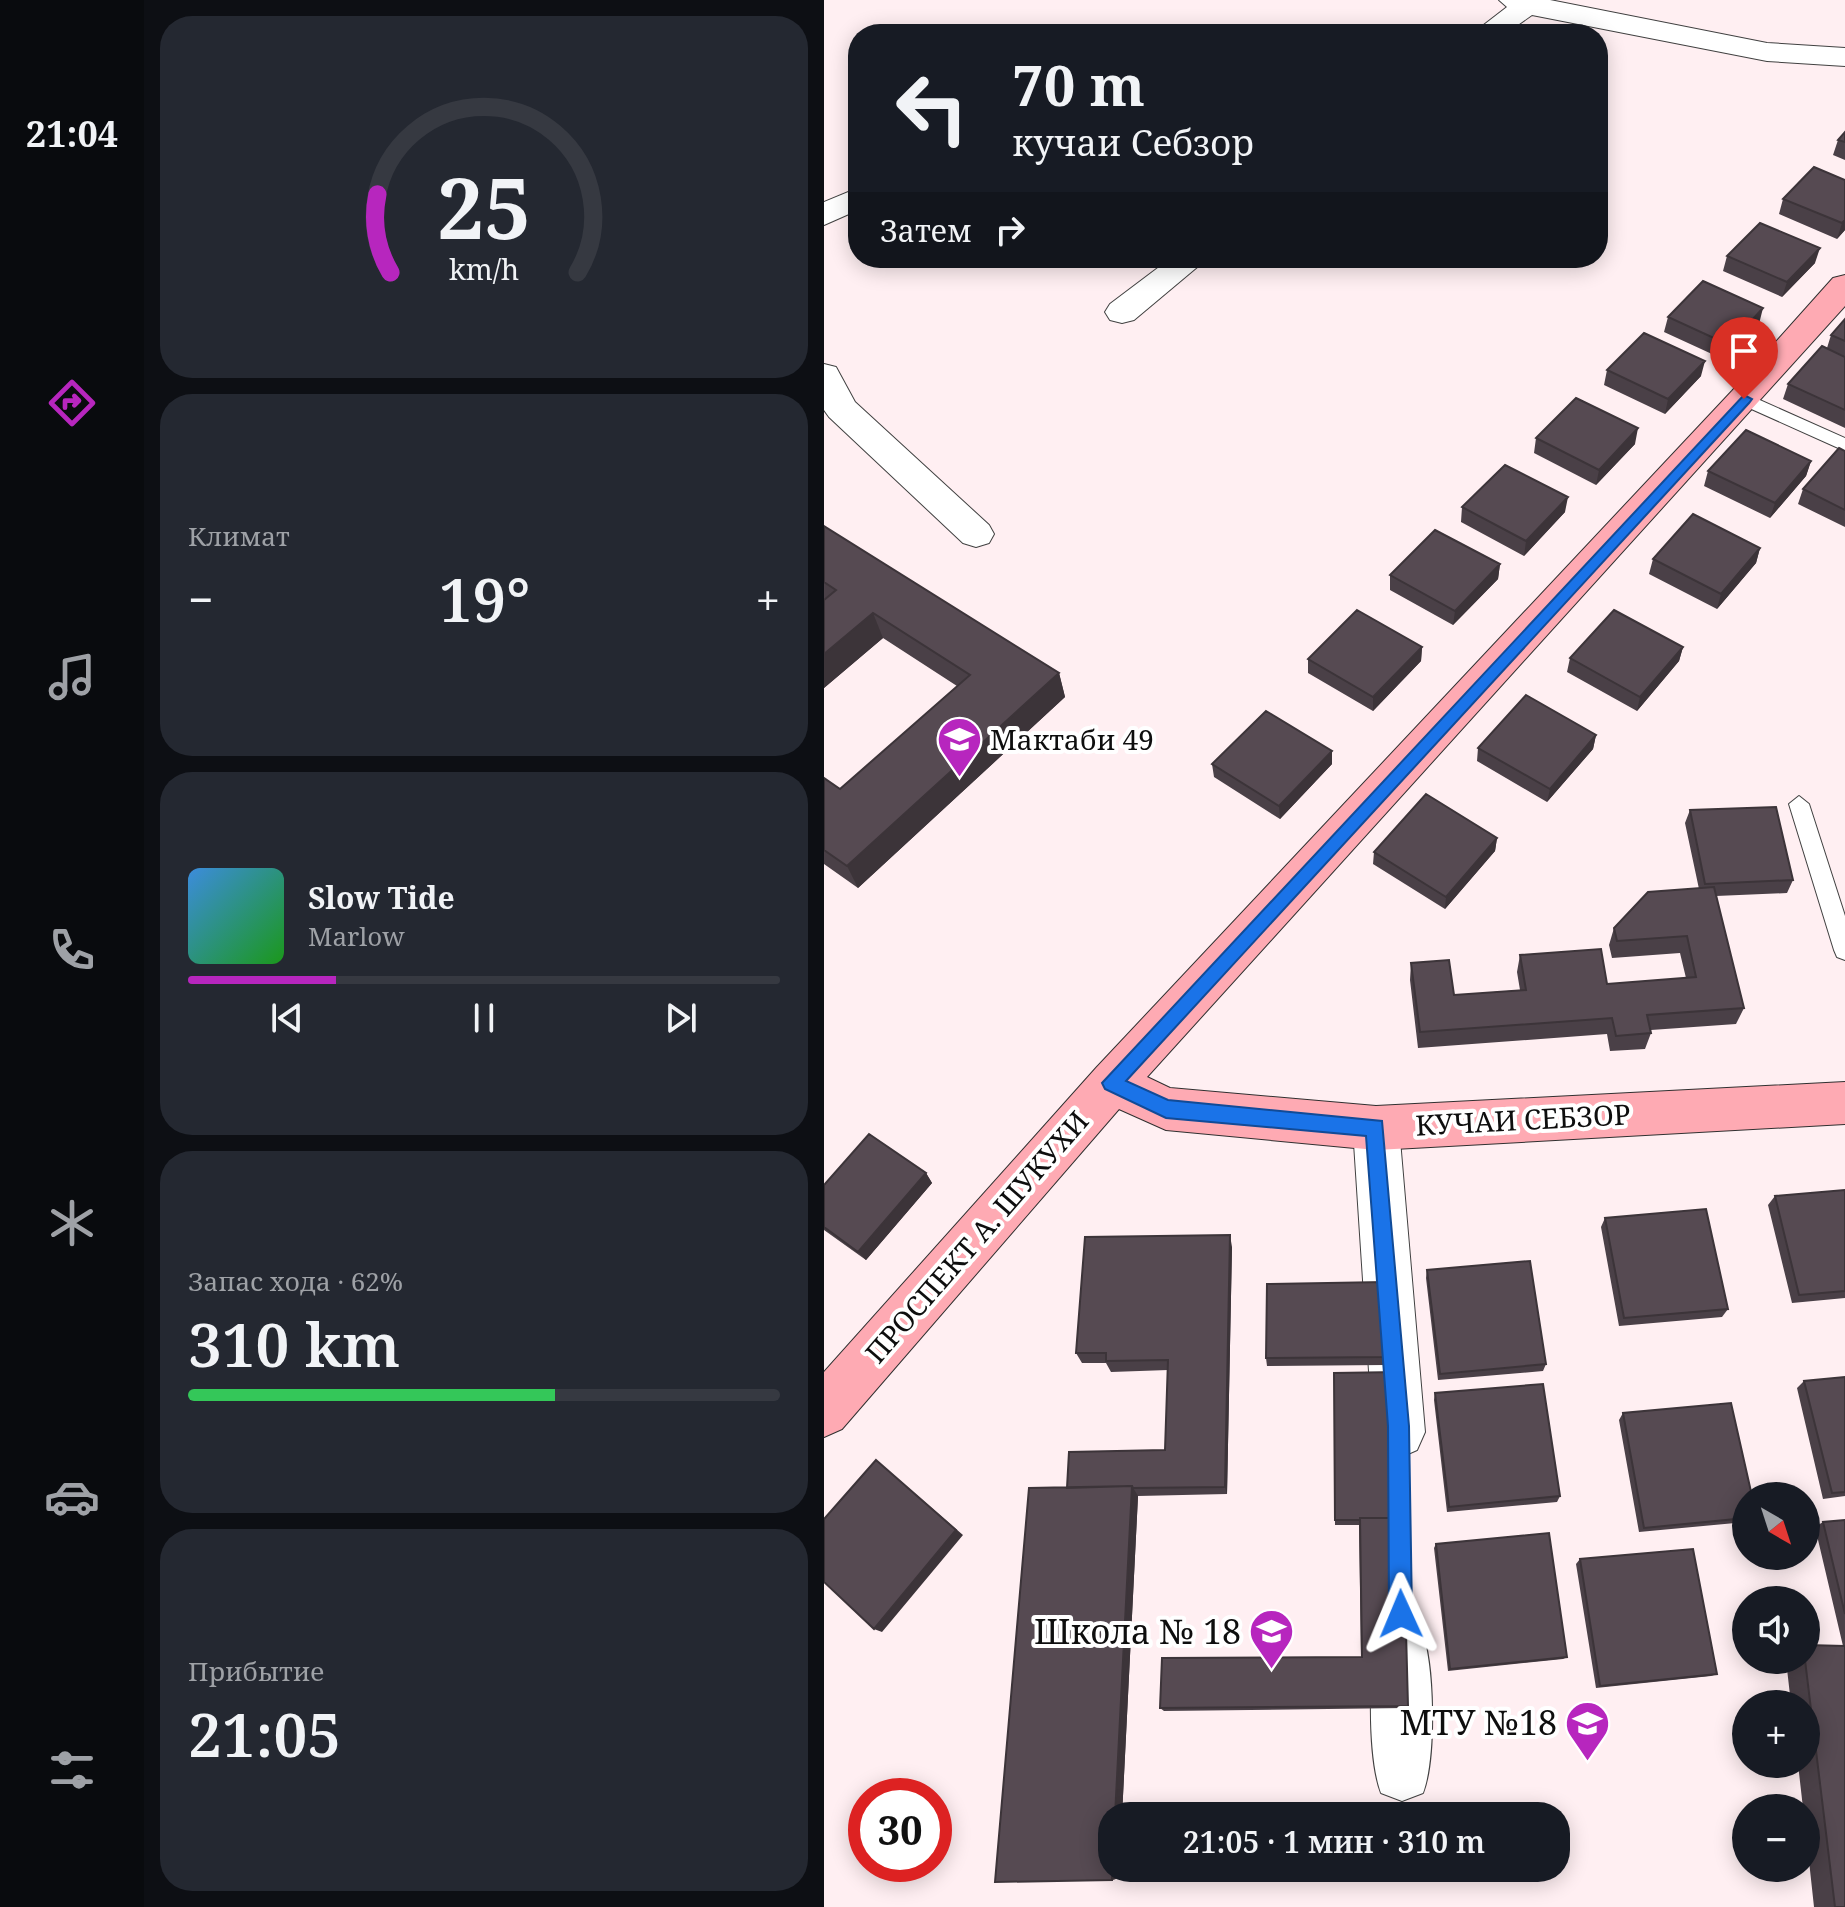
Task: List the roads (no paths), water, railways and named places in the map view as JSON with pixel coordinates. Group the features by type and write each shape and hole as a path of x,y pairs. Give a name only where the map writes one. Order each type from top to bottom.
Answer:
{"main road":[{"name":"ПРОСПЕКТ А. ШУКУХИ","path":"824,1411 1112,1083 1744,399 1845,285"},
{"name":"КУЧАИ СЕБЗОР","path":"1112,1083 1166,1109 1376,1128 1845,1103"}],"street":[{"path":"1498,24 1525,2 1767,52 1845,57"},
{"path":"825,228 848,206"},
{"path":"1122,312 1179,268"},
{"path":"824,375 841,409 976,534"},
{"path":"1376,1128 1399,1473"},
{"path":"1401,1599 1402,1772"}],"lane":[{"path":"1744,399 1845,445"},
{"path":"1799,804 1845,950"}],"place":[{"name":"Мактаби 49","path":"959,779"},
{"name":"Школа № 18","path":"1272,1671"},
{"name":"МТУ №18","path":"1588,1762"}]}
